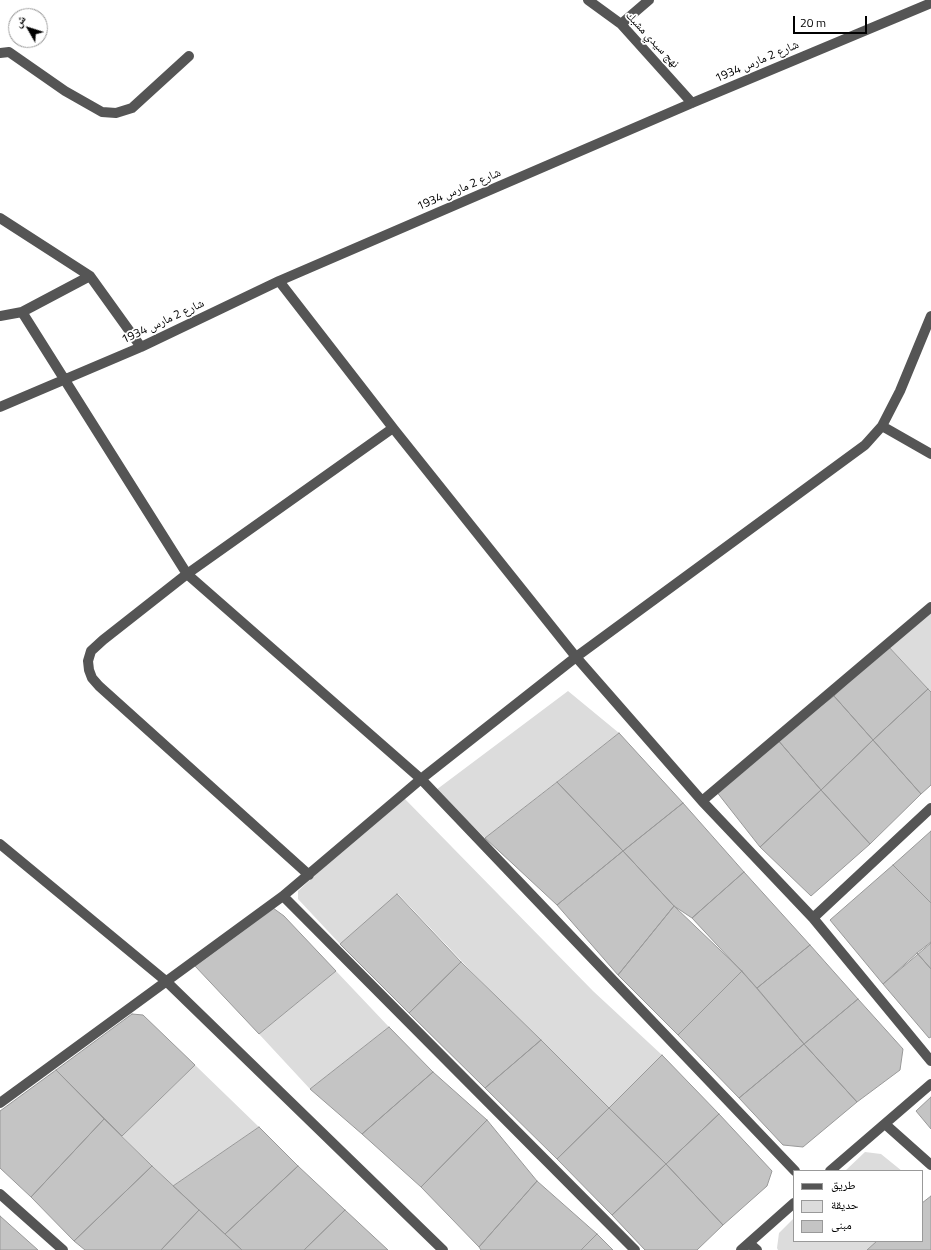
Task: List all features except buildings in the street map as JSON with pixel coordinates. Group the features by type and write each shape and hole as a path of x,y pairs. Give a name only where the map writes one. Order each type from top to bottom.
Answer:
{"street":[{"name":"نهج سيدي مشبك","path":"588,0 622,24 692,104"},
{"path":"622,24 648,0"},
{"name":"شارع 2 مارس 1934","path":"0,407 141,347 279,282 931,3"},
{"path":"0,53 9,52 66,91 102,112 116,113 132,108 189,56"},
{"path":"0,218 90,276 141,347"},
{"path":"0,316 22,312 90,276"},
{"path":"279,282 393,428 576,656 702,801 813,918 931,1061"},
{"path":"22,312 187,574 421,780 794,1170"},
{"path":"0,1103 283,896 421,780 576,656 864,445 882,426 900,391 931,316"},
{"path":"882,426 931,454"},
{"path":"309,875 110,696 92,678 88,661 91,651 102,640 187,574 393,428"},
{"path":"702,801 931,607"},
{"path":"813,918 931,808"},
{"path":"0,844 167,982 443,1250"},
{"path":"283,896 635,1250"},
{"path":"831,1170 931,1084"},
{"path":"885,1124 931,1165"},
{"path":"0,1194 63,1250"},
{"path":"741,1250 793,1204"},
{"path":"749,1242 757,1250"}],"green space":[{"path":"931,611 931,692 887,645"},
{"path":"568,691 619,733 485,838 436,790"},
{"path":"405,799 593,991 662,1055 609,1108 470,970 398,894 340,944 298,899 298,891 396,801"},
{"path":"336,971 389,1027 310,1089 259,1034"},
{"path":"195,1065 259,1127 173,1186 122,1136"},
{"path":"865,1152 881,1154 901,1170 846,1170"},
{"path":"793,1219 793,1242 877,1242 867,1250 778,1250 779,1233"}]}
